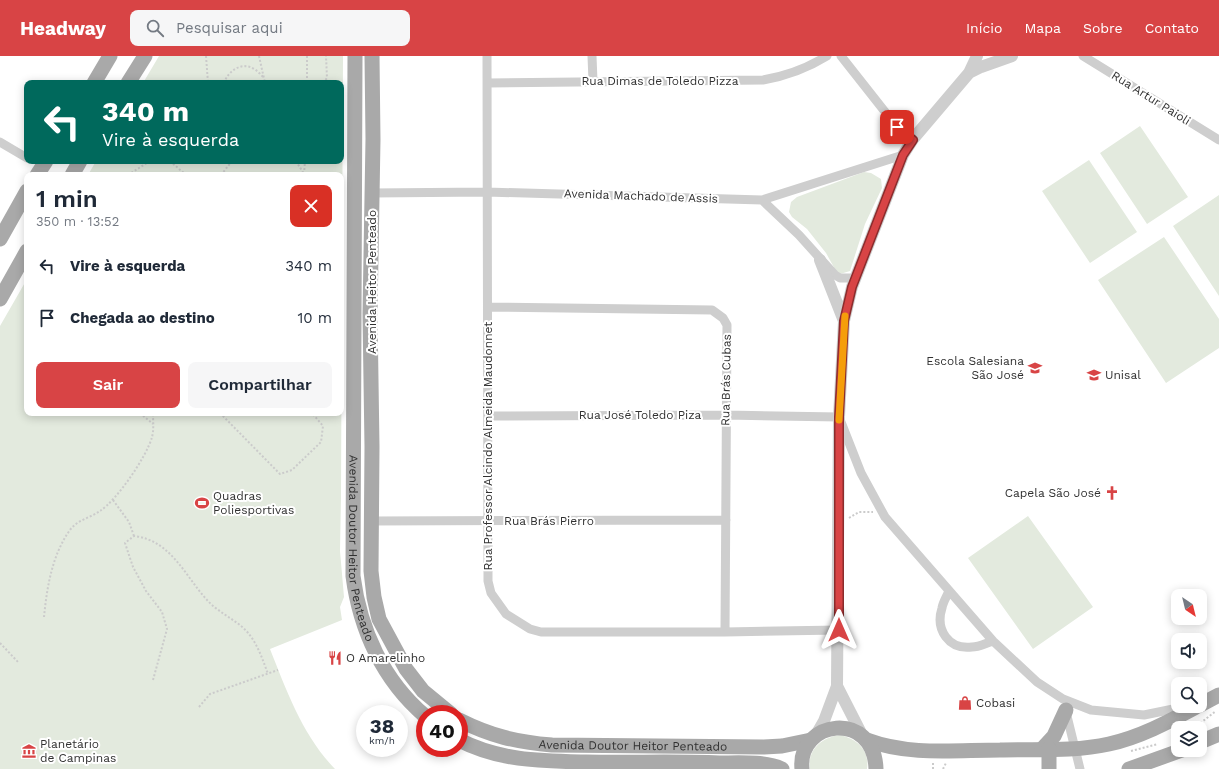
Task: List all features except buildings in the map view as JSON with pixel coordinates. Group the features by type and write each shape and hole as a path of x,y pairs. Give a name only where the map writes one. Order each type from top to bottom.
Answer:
{"main road":[{"path":"96,80 110,56"},
{"path":"130,80 145,56"},
{"name":"Avenida Heitor Penteado","path":"353,361 355,56"},
{"name":"Avenida Heitor Penteado","path":"372,56 374,139 372,193 372,514"},
{"path":"0,239 24,196"},
{"path":"0,299 24,256"},
{"name":"Avenida Doutor Heitor Penteado","path":"353,361 351,548 355,597 374,652 398,687 416,706"},
{"name":"Avenida Doutor Heitor Penteado","path":"372,514 371,572 374,598 379,619 406,669 423,691 440,705"},
{"name":"Avenida Doutor Heitor Penteado","path":"1207,703 1218,700"},
{"path":"1049,769 1045,749 1054,736 1064,705"},
{"name":"Avenida Doutor Heitor Penteado","path":"468,724 500,738 523,742 552,744 764,747 782,746 813,738 832,728 843,728 853,730 865,738 894,748 924,751 1075,748 1109,744 1149,732 1186,713"},
{"path":"1207,739 1219,734"},
{"path":"802,769 804,753 813,738"},
{"path":"865,738 875,757 876,769"},
{"name":"Avenida Doutor Heitor Penteado","path":"468,744 477,749 511,758 606,763 726,763 763,765 782,769"},
{"path":"1129,769 1171,754"}],"street":[{"name":"Rua Professor Alcindo Almeida Maudonnet","path":"488,56 487,192 489,307 487,521 488,581 491,593 506,614 530,629 541,632 725,632 839,630"},
{"path":"592,56 593,81"},
{"name":"Rua Dimas de Toledo Pizza","path":"488,83 763,80 785,76 812,65 827,56"},
{"path":"841,56 897,127 913,140"},
{"path":"813,738 824,721 837,686 839,630 839,417 844,321 856,278 903,155 913,140 969,73 977,56"},
{"path":"969,73 1012,56"},
{"name":"Rua Artur Paioli","path":"1083,56 1219,140"},
{"path":"0,142 24,156"},
{"name":"Avenida Machado de Assis","path":"372,193 487,192 762,200 903,155"},
{"path":"762,200 803,239 820,260 840,278 856,278"},
{"path":"820,260 844,321"},
{"name":"Rua Brás Cubas","path":"489,307 712,310 718,313 727,324 725,632"},
{"name":"Rua José Toledo Piza","path":"488,416 726,415 839,417"},
{"path":"839,417 861,473 883,512 993,641 1037,682 1064,705 1091,710 1144,715 1171,709"},
{"name":"Rua Brás Pierro","path":"372,514 487,521 726,520"},
{"path":"949,591 941,609 940,627 946,639 958,647 972,647 993,641"},
{"path":"837,686 865,738"},
{"path":"1207,701 1218,700"},
{"path":"1064,705 1080,769"}],"path":[{"path":"206,56 208,80"},
{"path":"259,56 264,78"},
{"path":"307,56 307,80"},
{"path":"325,80 326,56"},
{"path":"225,80 228,74 237,67 245,66 254,68 264,78"},
{"path":"133,172 145,164"},
{"path":"173,164 183,172"},
{"path":"223,172 230,164"},
{"path":"144,416 153,424"},
{"path":"44,616 54,564 64,539 75,525 99,512 113,500 150,446 153,435 153,416"},
{"path":"223,416 280,474 292,470 321,442 324,426 315,416"},
{"path":"113,500 129,522 134,536"},
{"path":"839,523 859,512 883,512"},
{"path":"134,536 151,540 166,550 186,571 209,602 242,627 259,650 268,674"},
{"path":"134,536 125,543 134,567 146,591 162,612 167,629 153,680"},
{"path":"0,643 18,662"},
{"path":"199,707 210,694 278,670"},
{"path":"1200,721 1218,700"},
{"path":"943,769 946,762"}],"shaded area":[{"path":"159,56 343,56 343,80 145,80"},
{"path":"1140,126 1188,197 1147,224 1100,153"},
{"path":"1089,160 1137,232 1090,263 1042,191"},
{"path":"94,164 343,164 342,172 90,172"},
{"path":"864,172 871,173 881,179 882,188 865,224 850,271 840,274 836,271 826,253 807,229 792,217 789,212 791,202 797,197"},
{"path":"1219,195 1219,296 1173,226"},
{"path":"1164,237 1219,319 1219,348 1166,383 1098,280"},
{"path":"24,284 24,416 341,416 340,551 344,597 340,607 342,620 270,649 297,713 305,728 324,756 335,769 0,769 0,326"},
{"path":"1028,516 1093,607 1033,649 968,558"},
{"path":"840,735 852,739 861,746 866,756 867,769 810,769 811,756 818,745 828,738"}],"slow traffic":[{"path":"839,420 845,316"}],"place":[{"name":"Escola Salesiana São José","path":"1035,368"},
{"name":"Unisal","path":"1094,375"},
{"name":"Capela São José","path":"1112,493"},
{"name":"Quadras Poliesportivas","path":"202,503"},
{"name":"O Amarelinho","path":"335,658"},
{"name":"Cobasi","path":"965,703"},
{"name":"Planetário de Campinas","path":"29,751"}],"route":[{"path":"839,630 839,417 844,321 852,287 903,155 913,140 897,127"}]}
